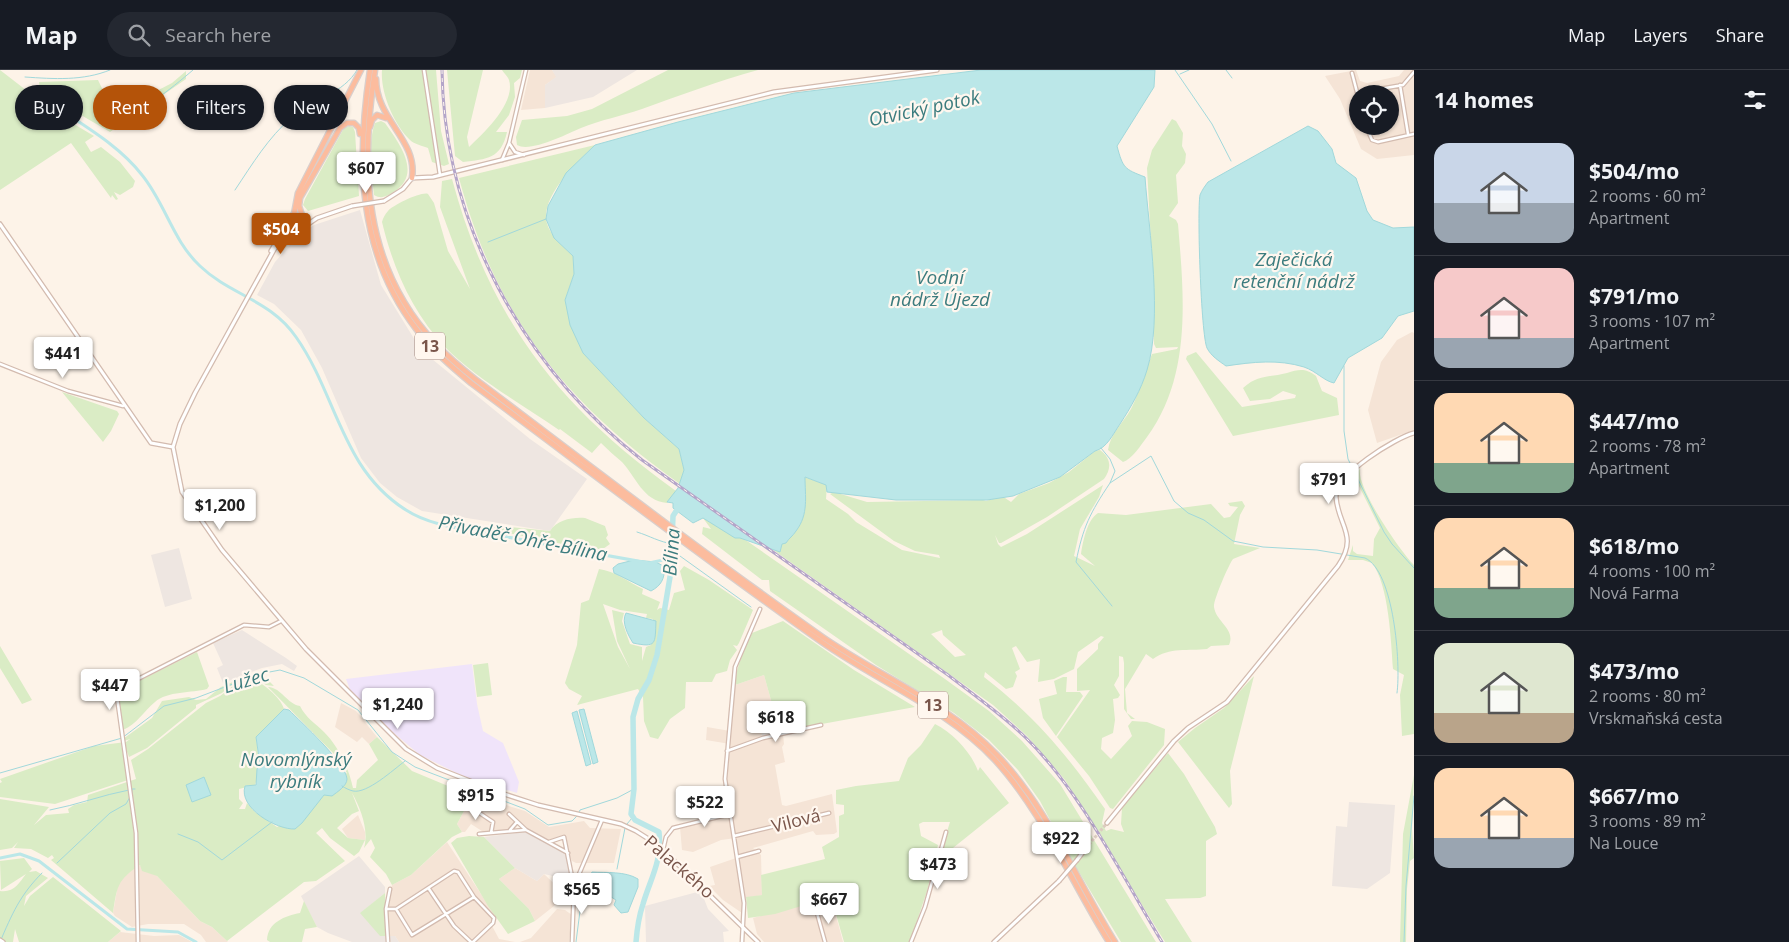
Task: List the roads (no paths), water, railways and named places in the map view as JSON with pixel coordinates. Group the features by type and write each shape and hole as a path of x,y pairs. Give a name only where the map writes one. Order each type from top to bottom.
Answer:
{"highway":[{"path":"294,214 298,193 360,70"},
{"name":"13","path":"370,70 364,151 365,209 375,250 390,289 418,331 443,358 471,383 686,543 841,656 945,719 993,758 1021,792 1037,816 1109,942"},
{"path":"375,70 377,94 388,119 411,156 412,178"},
{"name":"13","path":"375,70 364,151 370,210 380,249 395,287 422,328 446,354 474,379 683,535 825,638 948,714 985,743 1007,766 1041,813 1115,942"},
{"path":"364,151 372,120 377,115 388,119"},
{"path":"303,216 299,206 300,198 343,125 354,123 359,128 364,151"}],"street":[{"path":"424,70 440,175"},
{"path":"501,160 509,143 526,70"},
{"path":"292,228 299,230 317,218 352,206 384,200 403,189 412,178 420,179 440,175 525,155 774,92 937,70"},
{"path":"1408,134 1400,85 1406,82 1414,72"},
{"path":"1352,73 1355,85"},
{"path":"1369,135 1374,141 1414,134"},
{"path":"509,143 514,152 525,155"},
{"path":"0,224 123,406 151,443 173,447 185,412 289,220 294,214 317,218"},
{"path":"303,216 305,225"},
{"path":"289,220 292,228"},
{"path":"262,272 282,238 292,228"},
{"path":"0,364 61,388 117,406 123,406"},
{"path":"1107,823 1174,741 1188,728 1227,702 1345,554 1347,533 1336,496 1338,487 1388,443 1414,433"},
{"name":"Palackého","path":"173,447 182,492 222,550 272,612 376,721 406,749 437,768 498,792 626,827 658,845 745,927 758,942"},
{"path":"742,942 745,927 744,903 725,780 734,667 760,609"},
{"path":"138,942 136,833 115,683 140,678 244,625 269,626 281,621"},
{"path":"727,750 763,738 821,725"},
{"path":"469,806 494,822 491,834"},
{"name":"Vilová","path":"734,836 829,813"},
{"path":"509,814 526,830 568,853"},
{"path":"663,850 666,837 673,828 730,814"},
{"path":"574,887 602,820"},
{"path":"509,831 517,822"},
{"path":"479,834 526,830"},
{"path":"911,942 924,907 946,832"},
{"path":"549,842 564,837 568,853 574,887 572,942"},
{"path":"994,942 1059,881 1086,848"},
{"path":"737,857 759,851"},
{"path":"386,909 396,910 456,871 474,897 494,918 493,923 472,942 454,926 429,889"},
{"path":"388,941 386,909 390,889"},
{"path":"396,910 412,935 474,897"},
{"path":"816,913 825,942"}],"water":[{"name":"Vodní nádrž Újezd","path":"981,70 1155,70 1154,87 1117,146 1125,167 1145,177 1154,275 1152,349 1145,377 1124,418 1103,447 1060,477 1013,496 987,500 896,500 827,492 826,485 805,477 805,511 803,518 795,533 786,543 782,544 780,552 735,538 703,518 693,523 673,508 673,503 667,502 678,488 684,470 679,449 644,418 583,353 570,325 565,300 574,274 573,256 554,238 546,219 548,206 566,173 595,145 794,93"},
{"name":"Zaječická retenční nádrž","path":"1308,126 1318,131 1332,149 1336,163 1356,178 1367,211 1373,220 1393,228 1414,227 1414,311 1398,316 1382,338 1348,358 1334,383 1304,367 1294,364 1256,362 1226,366 1213,356 1207,348 1203,320 1199,224 1200,195 1202,191 1208,182"},
{"path":"634,560 656,562 665,567 663,578 658,586 651,591 614,573 613,568 618,564"},
{"path":"626,613 656,621 655,639 651,644 633,643 627,632 624,620"},
{"name":"Novomlýnský rybník","path":"284,709 289,710 331,753 345,772 347,779 344,786 332,796 324,795 295,829 269,822 253,810 244,794 245,786 256,785 257,769 260,765 256,737"},
{"path":"584,709 598,762 593,764 579,710"},
{"path":"577,711 591,764 586,766 572,713"},
{"path":"204,777 211,795 192,802 186,785"},
{"path":"592,872 622,874 638,879 638,887 628,912 621,913 614,905 616,900 608,895 594,900 587,896 585,887"}],"waterway":[{"path":"25,77 79,78 110,70"},
{"path":"167,91 193,70"},
{"path":"235,190 261,151 283,125 300,111 344,85 357,70"},
{"name":"Otvický potok","path":"1175,70 1212,124 1231,161"},
{"path":"1180,74 1189,70"},
{"path":"1226,70 1232,78"},
{"name":"Přivaděč Ohře-Bílina","path":"83,125 118,150 142,175 183,245 200,266 224,284 275,314 286,325 310,359 353,453 367,474 384,493 406,510 416,516 450,527 649,563 663,560 673,545"},
{"path":"488,242 546,219"},
{"path":"1344,366 1344,431 1348,459 1384,532 1392,544 1414,568"},
{"path":"1101,448 1110,459 1115,471 1110,483 1151,456 1174,501 1188,513 1204,520 1233,541 1263,547 1317,550 1365,558 1375,566 1383,581 1393,620 1398,662 1397,693"},
{"path":"1110,483 1088,521 1081,539 1076,562 1112,606"},
{"name":"Bílina","path":"636,942 640,913 655,869 660,843 659,832 635,820 631,814 634,789 633,717 638,699 649,680 657,655 671,571 673,516 680,505"},
{"path":"637,532 673,544"},
{"path":"673,551 751,607"},
{"name":"Lužec","path":"0,773 122,738 164,706 196,698 259,674 280,670 304,678 358,710 392,752 415,767 525,809 548,825 572,821 577,816"},
{"path":"342,786 353,791 365,789 405,761"},
{"path":"132,794 132,789 135,789"},
{"name":"Lužec","path":"579,812 580,810 617,798 634,789"},
{"path":"50,810 129,790"},
{"path":"1404,942 1406,886 1414,796"},
{"path":"57,863 110,813 126,804 130,797"},
{"path":"627,824 632,818"},
{"path":"178,834 198,842 222,860 272,822"},
{"path":"617,869 625,828"},
{"name":"Přivaděč Ohře-Bílina","path":"0,858 20,854 39,861 127,929 178,932 196,942"},
{"path":"0,942 17,905 42,873"},
{"path":"576,942 580,911 588,895"}],"tunnel":[{"path":"1086,848 1107,823"}],"railway":[{"path":"442,70 446,127 457,182 475,236 498,288 527,336 561,381 599,423 642,460 948,675 1025,737 1045,758 1082,808 1116,862 1162,942"}]}
